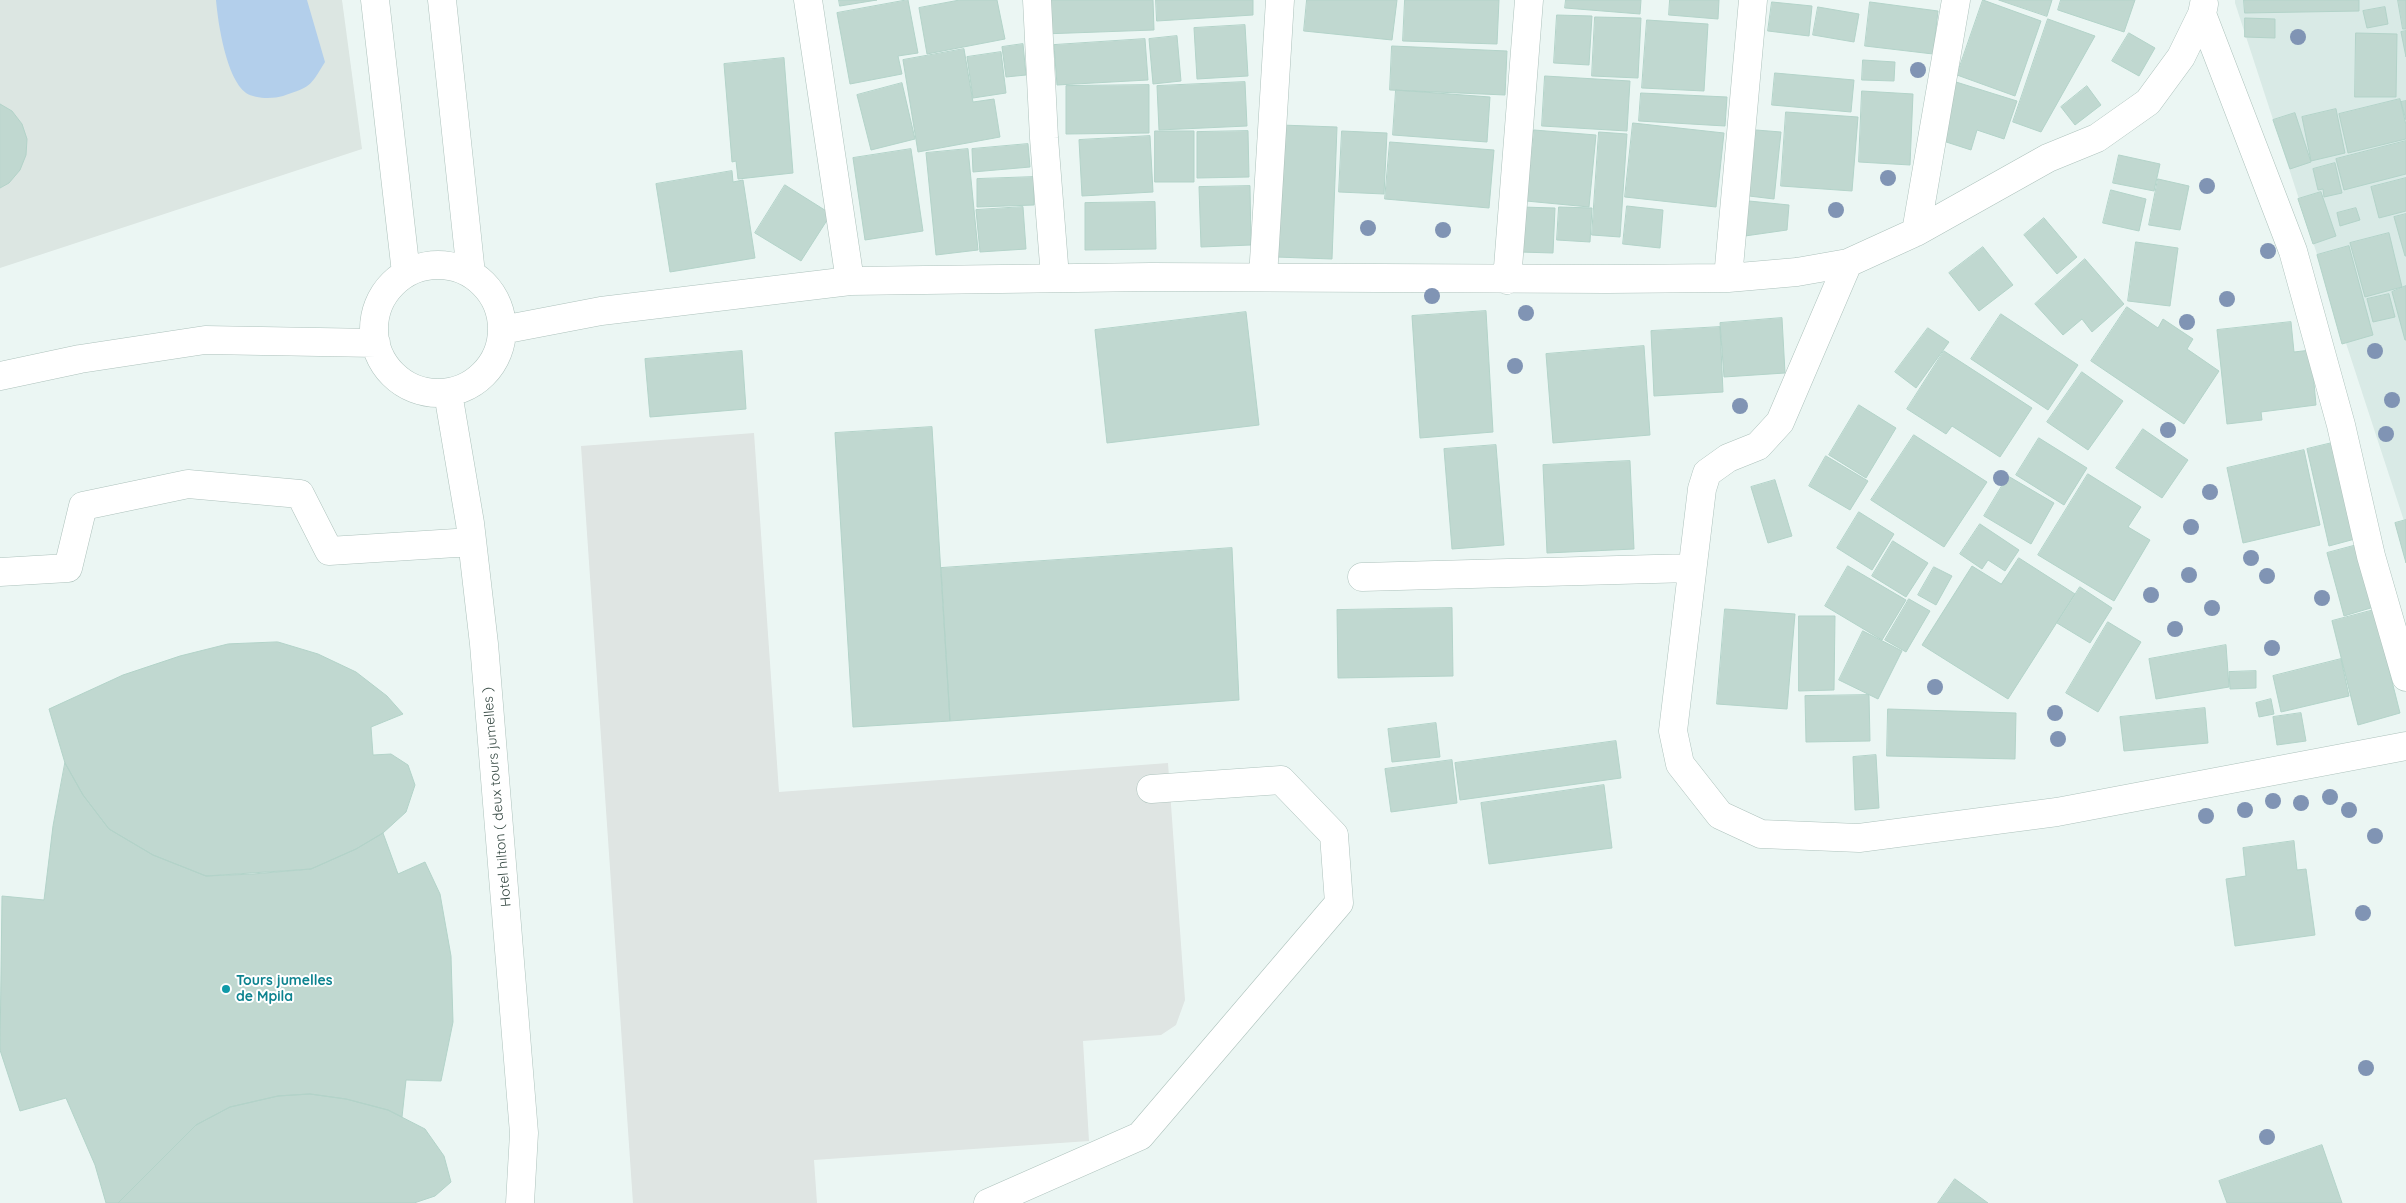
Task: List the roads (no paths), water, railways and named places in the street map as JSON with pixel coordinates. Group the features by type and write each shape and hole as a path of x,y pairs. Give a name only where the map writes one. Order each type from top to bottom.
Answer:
{"street":[{"path":"375,0 406,273"},
{"path":"442,0 471,274"},
{"path":"808,0 850,281"},
{"path":"1037,0 1044,138 1055,277"},
{"path":"1263,277 1280,0"},
{"path":"1507,280 1529,0"},
{"path":"1728,278 1753,0"},
{"path":"1916,232 1956,0"},
{"path":"502,330 601,310 850,281 1055,277 1507,280 1728,278 1797,272 1848,263 1916,232 2048,158 2097,138 2148,102 2181,57 2203,7"},
{"path":"2203,7 2293,251 2341,425 2371,556 2406,677"},
{"path":"1848,263 1780,422 1758,446 1728,458 1707,474 1699,503 1673,731 1680,764 1720,815 1761,834 1860,838 2048,813 2406,746"},
{"path":"428,265 450,266 471,274 488,288 499,308 502,330 498,352 487,371 469,386 448,393 426,393 405,385 388,370 376,343 374,329 377,307 389,287 406,273 428,265"},
{"path":"0,376 80,359 205,340 376,343"},
{"name":"Hotel hilton ( deux tours jumelles )","path":"448,393 472,542 484,644 524,1133 520,1203"},
{"path":"0,572 68,568 83,506 188,484 300,494 329,551 472,542"},
{"path":"1362,577 1691,568"},
{"path":"988,1203 1140,1136 1339,903 1334,835 1281,780 1152,789"}],"place":[{"name":"Tours jumelles de Mpila","path":"226,989"}]}
